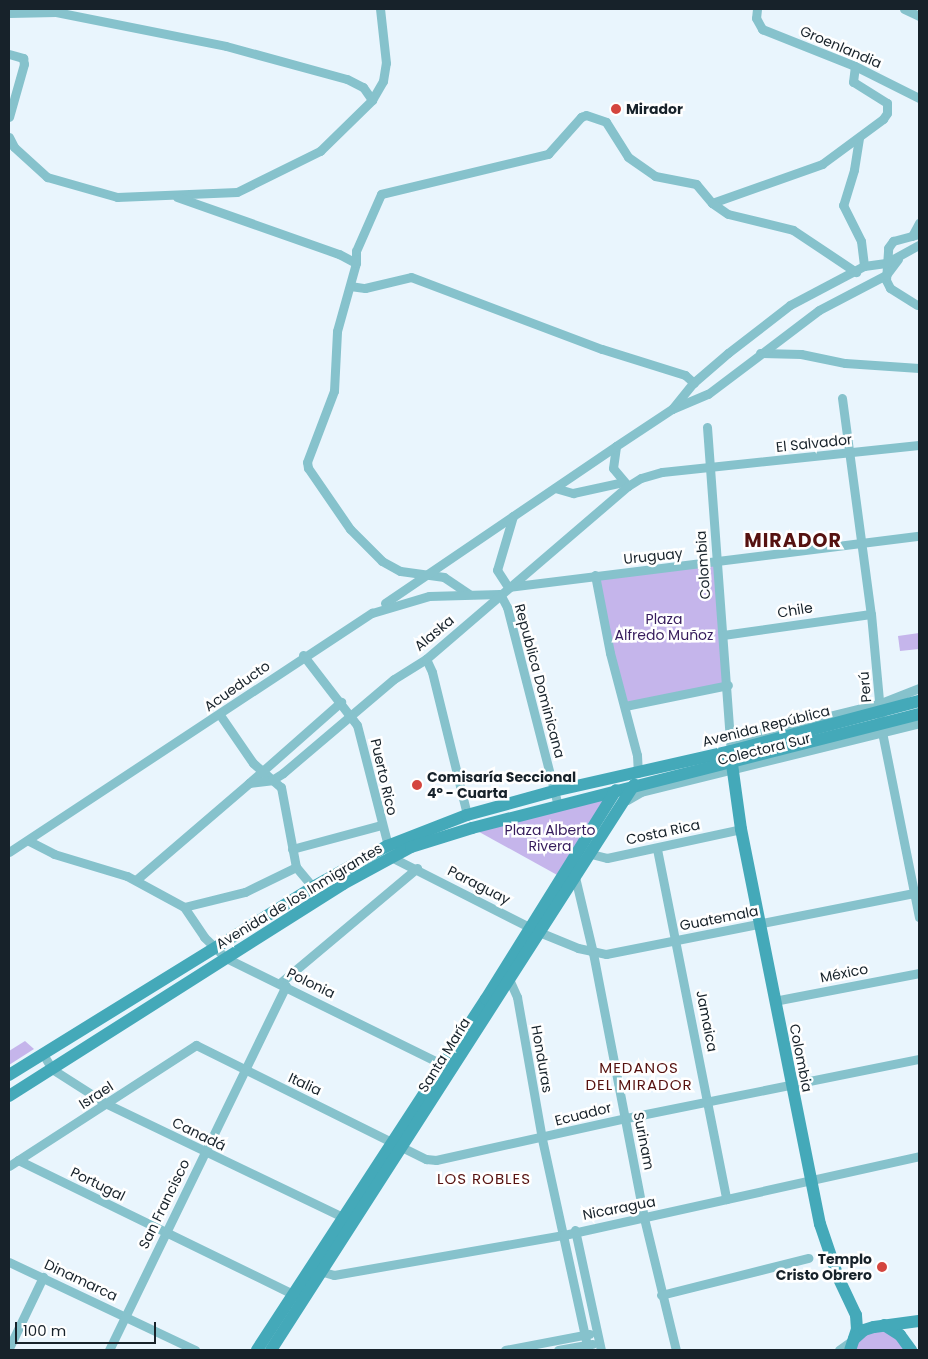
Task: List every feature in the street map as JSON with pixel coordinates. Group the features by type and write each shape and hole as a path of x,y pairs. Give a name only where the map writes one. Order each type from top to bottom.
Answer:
{"street":[{"path":"9,137 14,147 54,180 117,197 170,194 223,195 257,185 320,151 372,100 383,81 386,63 380,9"},
{"path":"904,9 919,16"},
{"path":"9,13 56,12 226,46 347,79 363,87 372,100"},
{"name":"Groenlandia","path":"757,14 762,29 855,66 919,98"},
{"path":"9,54 23,58 24,64 9,117"},
{"path":"712,203 822,164 883,119 888,108 883,100 853,82 855,66"},
{"path":"469,594 444,577 428,573 400,571 368,549 308,468 306,462 334,392 337,332 356,263 360,239 381,194 548,154 580,117 586,115 606,122 628,157 640,168 667,181 696,184 712,203 728,214 793,230 856,272"},
{"path":"859,138 854,170 843,205 861,241 864,266"},
{"path":"170,194 339,254 356,263"},
{"path":"917,305 890,288 886,275 886,263 893,242 916,235 919,223"},
{"path":"672,409 694,383 790,306 864,266 886,263 919,245"},
{"path":"372,613 428,573 672,409 708,394 819,310 886,275 900,257"},
{"path":"350,286 365,288 411,277 602,349 685,375 694,383"},
{"path":"760,353 801,354 845,363 919,368"},
{"name":"Perú","path":"842,398 871,614 882,728 917,893 919,917"},
{"name":"Colombia","path":"707,427 728,685 732,768 741,829 791,1084 826,1243 856,1314 852,1345"},
{"name":"El Salvador","path":"625,484 656,473 919,444"},
{"path":"555,488 573,492 625,484 613,468 616,446"},
{"name":"Alaska","path":"272,780 394,679 426,659 625,484"},
{"path":"508,587 497,570 513,516"},
{"name":"Uruguay","path":"508,587 919,536"},
{"path":"595,575 638,772"},
{"name":"Acueducto","path":"9,852 29,841 220,715 304,655 372,613 409,599 469,594 500,594"},
{"name":"Republica Dominicana","path":"500,594 507,607 558,806"},
{"name":"Chile","path":"723,635 871,614"},
{"name":"Puerto Rico","path":"304,655 351,716 360,734 381,825 389,851"},
{"path":"426,659 432,672 467,815"},
{"path":"625,706 728,685"},
{"path":"881,707 919,688"},
{"name":"Avenida República","path":"620,778 881,707 919,701"},
{"path":"136,880 341,702"},
{"name":"Avenida República","path":"634,788 732,768 882,728 919,714"},
{"path":"220,715 253,763 280,787 296,867 312,887"},
{"path":"882,728 919,723"},
{"name":"Colectora Sur","path":"620,808 641,792 732,768"},
{"name":"Santa María","path":"447,1067 509,979 534,929 575,877 634,788 638,772"},
{"name":"Avenida de los Inmigrantes","path":"9,1075 312,887 467,815 554,791 620,778"},
{"name":"Santa María","path":"271,1350 300,1297 534,929 615,792 620,778"},
{"path":"249,783 272,780"},
{"name":"Avenida de los Inmigrantes","path":"9,1096 226,958 389,851 472,828 634,788"},
{"path":"292,850 381,825"},
{"name":"Costa Rica","path":"590,854 607,858 657,849 741,829"},
{"path":"29,841 54,854 136,880 184,907 245,892 296,867"},
{"name":"Jamaica","path":"657,849 677,940 726,1199"},
{"name":"Paraguay","path":"389,851 417,868 534,929"},
{"path":"283,984 417,868"},
{"name":"Surinam","path":"575,877 593,953 644,1218 661,1295 676,1350"},
{"name":"Guatemala","path":"593,953 677,940 917,893"},
{"name":"Polonia","path":"184,907 197,928 226,958 283,984 447,1067"},
{"path":"534,929 593,953"},
{"name":"México","path":"774,1001 919,973"},
{"name":"Honduras","path":"509,979 517,997 542,1138 587,1348"},
{"name":"San Francisco","path":"109,1350 244,1070 283,984"},
{"name":"Italia","path":"196,1045 244,1070 399,1143"},
{"name":"Israel","path":"9,1166 108,1104 196,1045"},
{"name":"Canadá","path":"43,1054 52,1070 108,1104 204,1152 349,1220"},
{"name":"Ecuador","path":"399,1143 426,1159 436,1160 626,1118 919,1059"},
{"name":"Nicaragua","path":"322,1272 334,1275 564,1235 576,1230 644,1218 919,1156"},
{"name":"Portugal","path":"18,1160 300,1297"},
{"name":"Santa María","path":"257,1350 322,1272 349,1220"},
{"path":"558,1350 600,1346 576,1230"},
{"path":"661,1295 808,1258"},
{"name":"Dinamarca","path":"9,1262 125,1315 195,1350"},
{"path":"9,1348 43,1277"},
{"path":"839,1350 852,1345 864,1330 884,1325 919,1321"},
{"path":"884,1325 900,1336 911,1350"},
{"path":"505,1350 596,1332"}],"green space":[{"name":"Plaza Alfredo Muñoz","path":"719,562 728,685 625,706 595,575"},
{"path":"919,633 919,649 900,651 898,636"},
{"name":"Plaza Alberto Rivera","path":"615,792 559,876 472,828"},
{"path":"25,1041 34,1049 9,1065 9,1051"},
{"path":"884,1325 911,1350 850,1350 854,1339"}],"place":[{"name":"Mirador","path":"616,109"},
{"name":"Comisaría Seccional 4º - Cuarta","path":"417,785"},
{"name":"Templo Cristo Obrero","path":"882,1267"}],"district":[{"name":"MIRADOR","path":"793,541"},
{"name":"MEDANOS DEL MIRADOR","path":"639,1076"},
{"name":"LOS ROBLES","path":"484,1179"}]}
